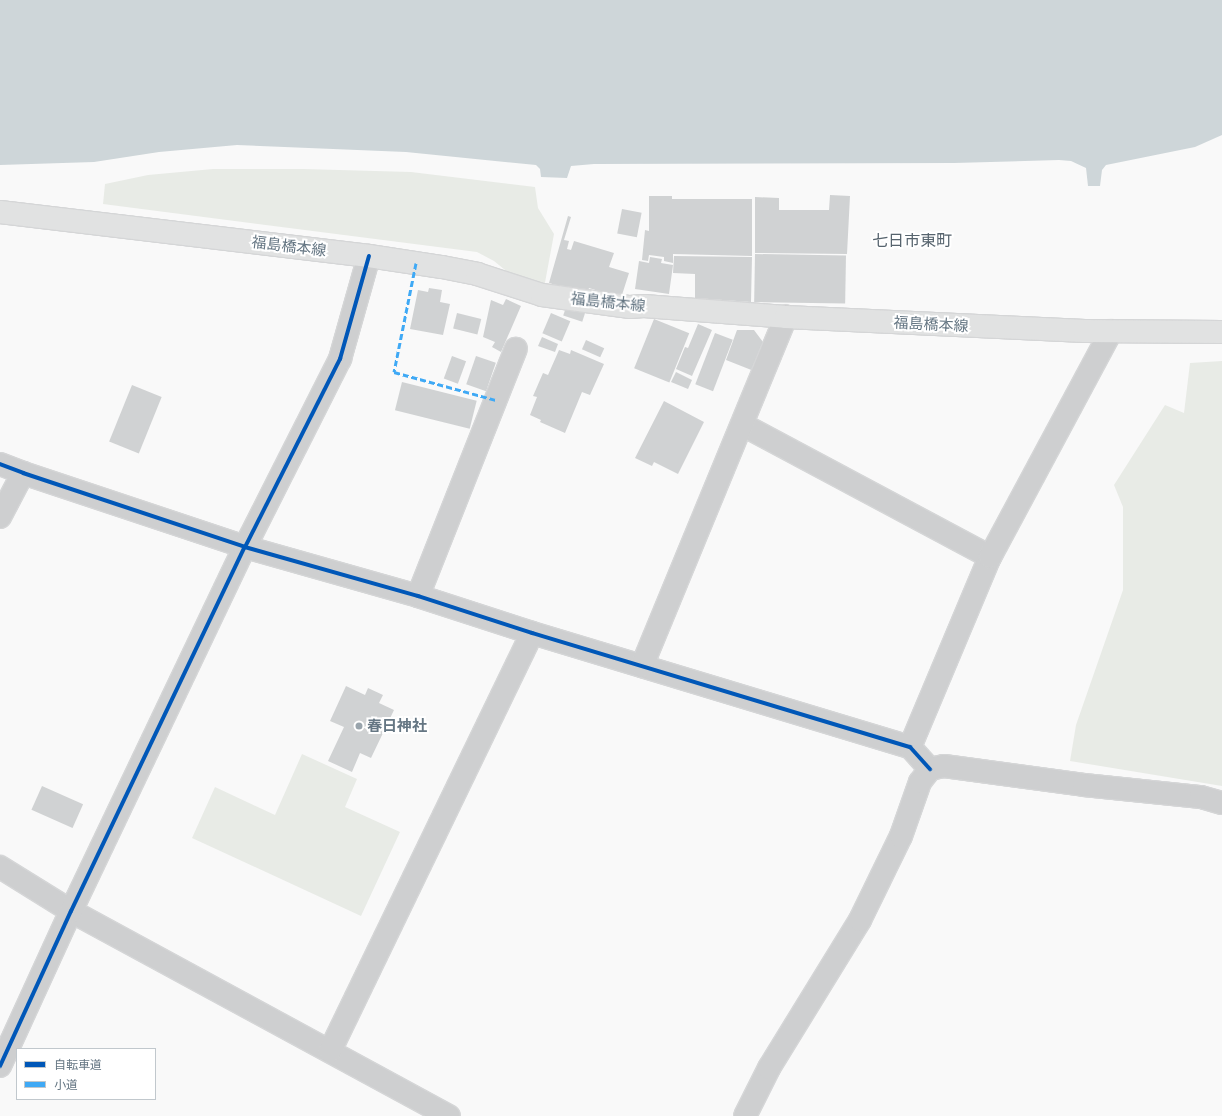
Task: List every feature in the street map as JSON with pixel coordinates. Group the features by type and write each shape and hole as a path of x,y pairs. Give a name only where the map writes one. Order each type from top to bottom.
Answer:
{"main road":[{"name":"福島橋本線","path":"0,212 369,256 477,274 537,294 630,307 644,306 786,317 1112,331 1222,332"}],"street":[{"path":"0,1066 5,1043 71,911 244,547 340,359 369,256"},
{"path":"642,666 743,425 786,317"},
{"path":"910,747 990,557 1112,331"},
{"path":"418,596 516,349"},
{"path":"743,425 990,557"},
{"path":"0,464 244,547 418,596 532,633 910,747 930,769"},
{"path":"0,517 23,473"},
{"path":"330,1051 532,633"},
{"path":"745,1116 769,1068 860,920 901,836 920,782 930,769 944,766 1084,785 1201,797 1222,803"},
{"path":"0,867 71,911 449,1116"}],"shaded area":[{"path":"0,0 1222,0 1222,135 1195,147 1106,165 1102,170 1100,186 1088,186 1086,168 1071,161 1059,160 954,163 594,164 571,166 567,178 541,177 540,169 536,165 406,152 237,145 159,152 94,162 0,165"},
{"path":"213,169 303,169 411,172 535,187 538,208 554,234 544,288 520,282 494,261 477,252 103,204 105,184 148,175"},
{"path":"1222,361 1222,786 1070,761 1076,725 1123,590 1123,507 1114,485 1165,405 1184,413 1190,363"},
{"path":"302,754 357,779 345,807 400,832 361,916 192,838 215,787 275,815"}],"building":[{"path":"830,195 850,196 847,254 755,253 755,197 779,198 779,210 829,210"},
{"path":"649,196 672,196 672,199 752,199 752,256 673,254 673,263 664,261 664,257 649,255 648,261 642,260 645,230 649,231"},
{"path":"622,209 642,213 637,237 617,234"},
{"path":"568,216 571,217 564,240 569,241 567,249 571,250 574,241 614,253 609,267 629,273 621,298 589,288 587,294 549,283"},
{"path":"755,254 846,256 845,304 754,302"},
{"path":"674,256 752,257 751,302 695,298 695,274 673,273"},
{"path":"650,257 662,259 661,263 673,265 669,294 635,289 639,261 649,263"},
{"path":"429,288 442,290 440,302 450,304 443,335 410,329 418,290 428,292"},
{"path":"506,299 521,306 501,352 492,347 495,342 483,337 491,300 503,305"},
{"path":"566,307 585,313 582,322 563,316"},
{"path":"457,313 481,319 477,335 453,329"},
{"path":"551,313 570,321 562,341 542,333"},
{"path":"654,319 689,333 669,382 634,368"},
{"path":"698,324 712,330 692,376 676,369 685,347 688,348"},
{"path":"737,330 754,330 763,342 757,357 765,360 759,373 726,360"},
{"path":"715,333 733,340 713,391 695,384"},
{"path":"542,337 558,344 555,352 538,346"},
{"path":"586,340 604,348 600,357 582,349"},
{"path":"559,350 570,354 571,350 604,364 590,395 582,392 565,433 540,422 541,420 530,415 537,397 533,396 543,373 548,375"},
{"path":"452,356 466,361 458,384 444,379"},
{"path":"476,356 496,363 486,391 466,384"},
{"path":"676,372 692,380 688,389 671,382"},
{"path":"402,382 477,401 470,429 395,410"},
{"path":"132,385 162,397 139,454 109,442"},
{"path":"664,401 704,422 678,474 654,462 652,466 635,458"},
{"path":"346,686 365,695 368,688 383,695 379,703 394,710 371,758 360,753 352,772 328,761 344,727 330,721"},
{"path":"42,786 83,804 73,828 31,810"}],"marked path":[{"path":"416,263 394,372 496,400"}],"cycle path":[{"path":"0,1066 71,911 245,547 340,359 369,256"},
{"path":"0,464 245,547 418,596 532,633 910,747 930,769"}],"place":[{"name":"春日神社","path":"359,726"}],"district":[{"name":"七日市東町","path":"912,240"}]}
